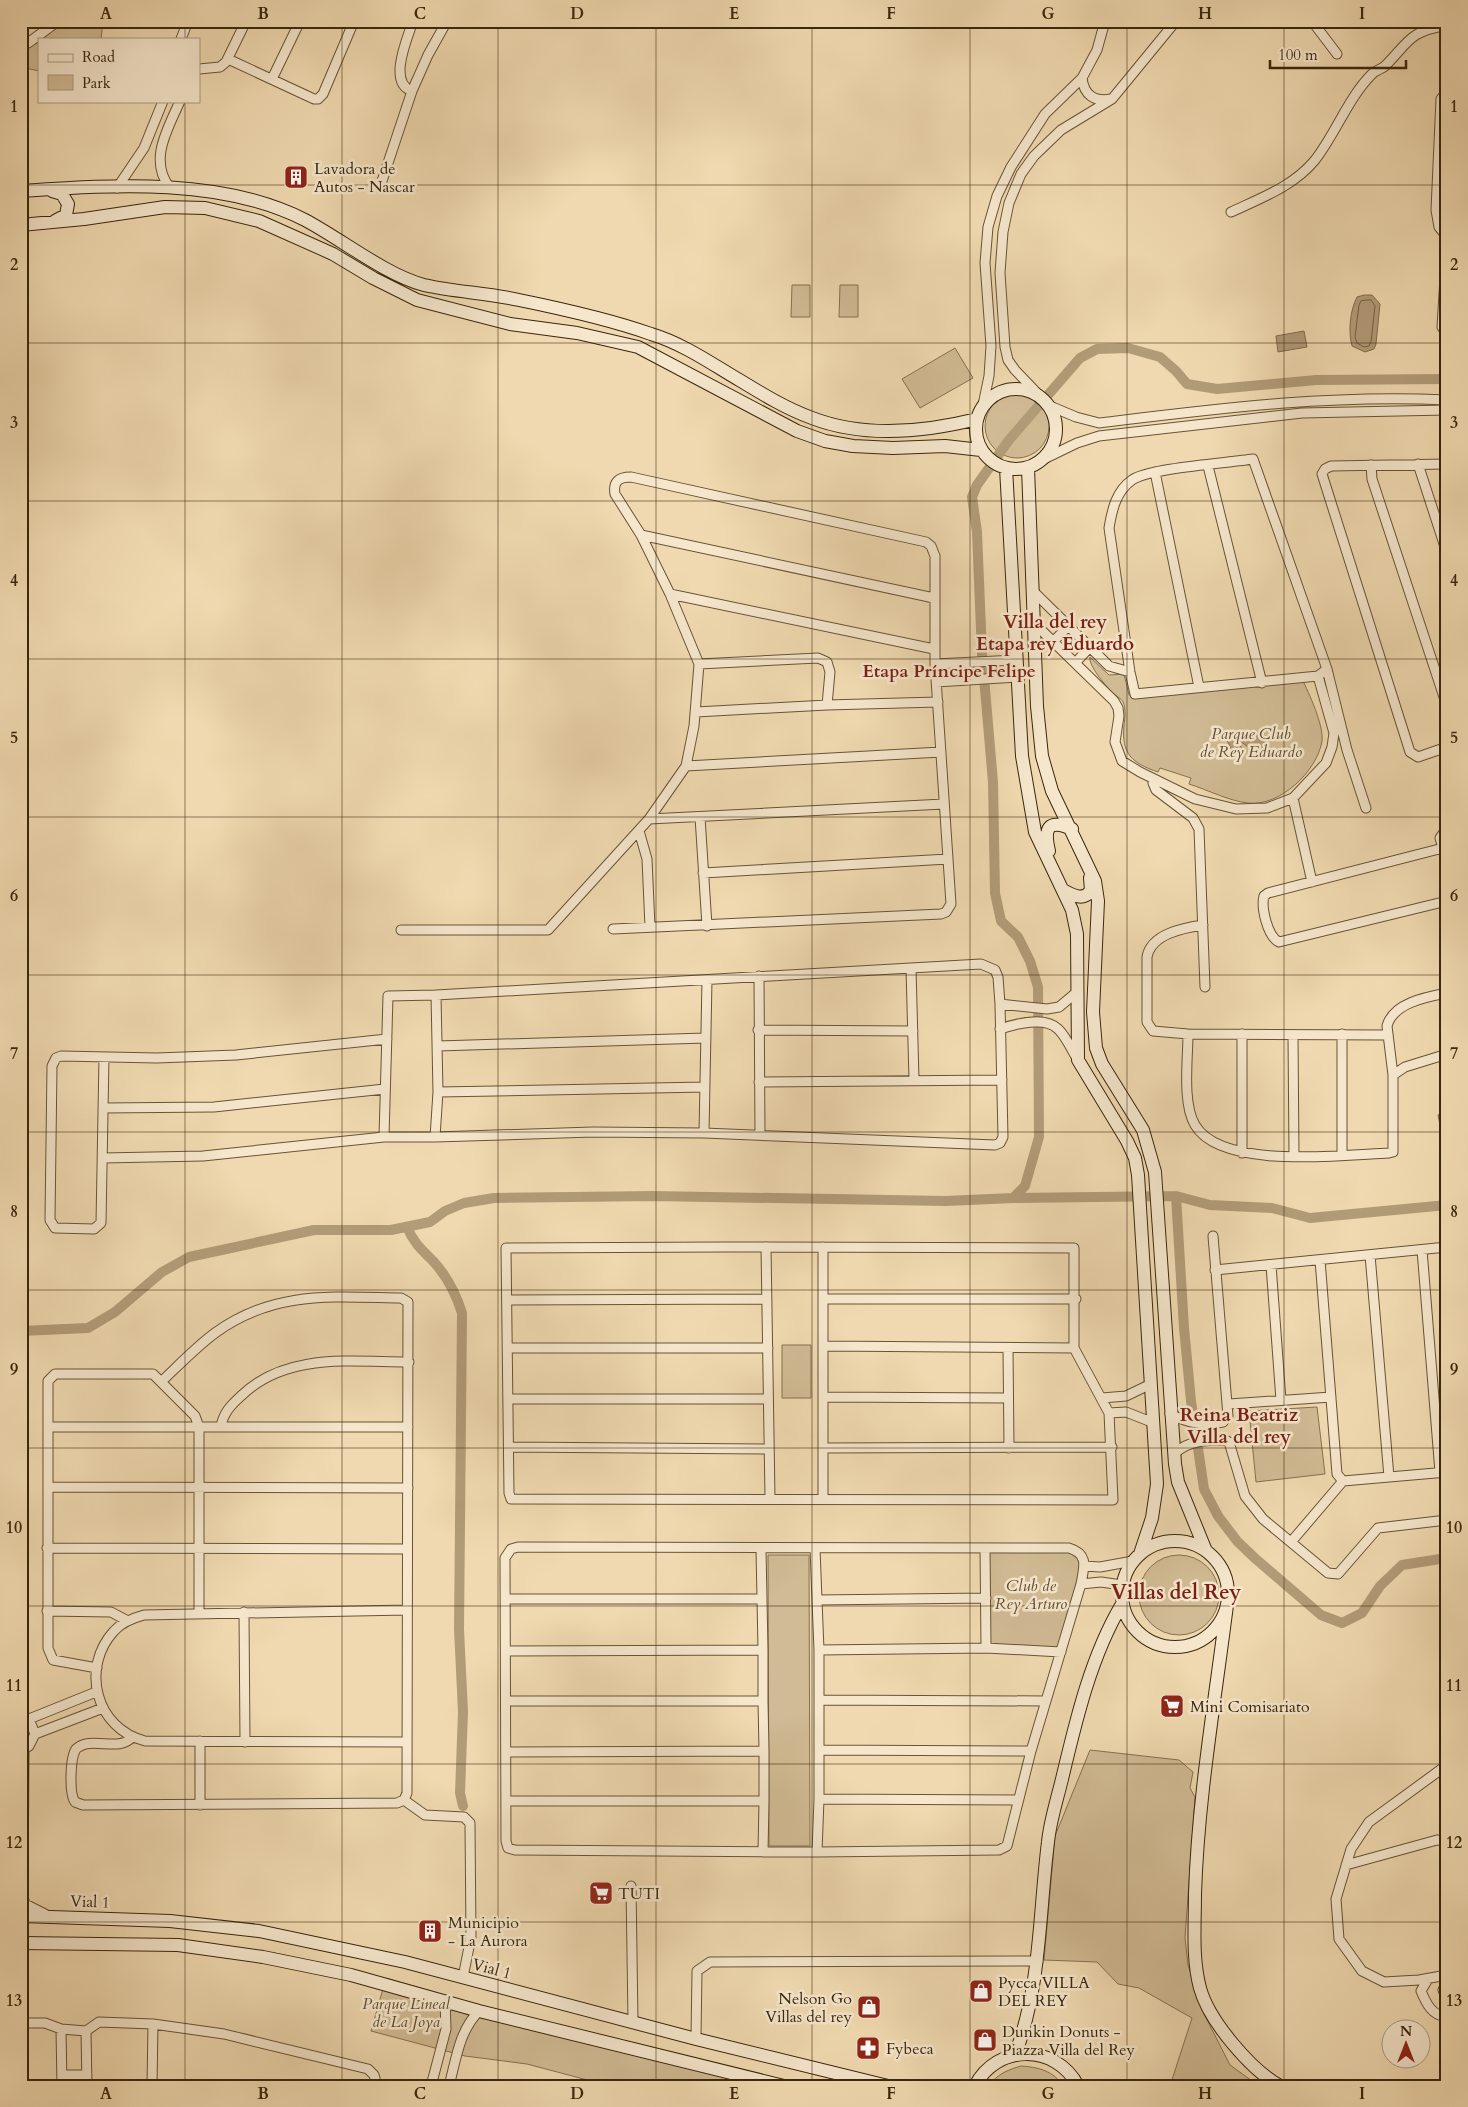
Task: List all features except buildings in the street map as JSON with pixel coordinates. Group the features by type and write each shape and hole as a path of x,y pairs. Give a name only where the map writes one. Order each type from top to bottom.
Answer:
{"street":[{"path":"21,34 25,44 58,21"},
{"path":"181,38 188,21"},
{"path":"200,69 220,67 228,59 246,21"},
{"path":"272,79 300,21"},
{"path":"228,59 314,99 321,97 354,21"},
{"path":"412,91 407,90 402,83 400,57 413,21"},
{"path":"382,181 412,91 428,55 447,21"},
{"path":"1106,21 1097,50 1082,78 1045,114 1027,141 997,196 988,227 985,263 991,346 989,376 983,405 976,419 976,435 981,450 992,461 1006,468 1028,468 1044,459 1092,439 1137,432 1302,413 1447,410"},
{"path":"1176,21 1112,100 1061,130 1046,143 1021,174 1009,203 1003,232 1000,273 1005,347 1008,360 1015,370 1050,406 1076,417 1099,423 1300,401 1387,398 1447,400"},
{"path":"1312,21 1337,54"},
{"path":"1231,212 1277,191 1293,180 1315,160 1345,111 1373,72 1384,67 1407,40 1429,28 1447,25"},
{"path":"1082,78 1083,86 1088,95 1098,100 1112,100"},
{"path":"1447,91 1441,99 1436,210 1438,227 1447,237"},
{"path":"117,188 144,148 163,102"},
{"path":"170,188 161,173 160,151 180,102"},
{"path":"21,192 170,188 240,196 302,219 392,271 423,284 518,300 610,321 654,334 691,351 776,402 813,419 849,428 894,431 940,428 976,419"},
{"path":"45,190 62,194 68,204 64,217 48,224"},
{"path":"21,225 48,224 165,207 205,208 250,218 333,254 373,278 417,300 510,324 578,333 638,348 797,431 825,440 853,446 893,448 945,446 981,450"},
{"path":"1447,244 1442,327 1447,334"},
{"path":"983,405 994,394 1009,389 1025,389 1039,395"},
{"path":"1044,459 1055,443 1057,424 1050,406"},
{"path":"1327,669 1318,676 1135,694 1130,672 1110,528 1112,509 1120,492 1132,480 1156,472 1254,459 1327,669 1347,750 1366,808"},
{"path":"1418,464 1447,553"},
{"path":"1447,464 1328,467 1322,474 1410,752 1418,757 1447,747"},
{"path":"1371,465 1372,479 1447,706"},
{"path":"1208,466 1262,683"},
{"path":"1006,468 1022,756 1035,832 1072,910 1077,934 1078,1060"},
{"path":"1028,468 1042,756 1052,791 1084,854 1095,881 1098,901 1094,1012 1096,1048 1102,1064 1143,1130 1155,1172 1174,1454 1178,1482 1206,1551"},
{"path":"1156,472 1198,688"},
{"path":"401,930 548,930 639,831 686,766 696,712 699,664 670,594 640,535 615,494 614,486 617,480 623,477 926,542 931,546 935,556 934,650 950,904 946,912 942,914 707,926 613,929"},
{"path":"640,535 934,598"},
{"path":"1034,592 1091,646 1109,666 1130,672"},
{"path":"670,594 934,650"},
{"path":"1035,624 1076,662 1118,708 1115,742 1117,752 1122,761 1154,780 1195,799 1236,809 1267,808 1293,798 1326,763 1332,748 1334,733 1318,676"},
{"path":"1054,641 1069,625"},
{"path":"1076,662 1091,646"},
{"path":"699,664 818,658 827,662 830,672 827,705"},
{"path":"935,664 966,664 1016,660"},
{"path":"966,664 966,680"},
{"path":"936,682 1018,677"},
{"path":"696,712 827,705 938,702"},
{"path":"686,766 941,752"},
{"path":"1154,780 1153,783 1156,790 1193,818 1199,829 1205,987"},
{"path":"1293,798 1312,882"},
{"path":"649,819 944,804"},
{"path":"700,817 707,926"},
{"path":"1055,875 1047,832 1052,824 1063,825 1072,829"},
{"path":"1447,828 1440,838 1447,861"},
{"path":"639,831 647,859 650,927"},
{"path":"1443,848 1268,893 1264,896 1263,904 1271,936 1274,940 1284,942 1447,901"},
{"path":"1063,890 1079,897 1089,894 1091,885 1084,854"},
{"path":"703,873 948,858"},
{"path":"1203,925 1184,928 1155,941 1150,948 1147,958 1148,1026 1157,1032 1188,1034 1388,1035"},
{"path":"103,1158 203,1156 384,1137 593,1132 704,1133 995,1146 1004,1137 998,977 995,970 987,965 759,976 436,996 388,996 384,1137"},
{"path":"911,968 914,1080"},
{"path":"759,976 760,1135"},
{"path":"704,1133 707,980"},
{"path":"1000,1004 1047,1009 1059,1007 1077,992"},
{"path":"1188,1034 1188,1105 1195,1125 1211,1141 1242,1153 1294,1156 1393,1152 1393,1075 1388,1035 1389,1019 1398,1009 1447,993"},
{"path":"435,1137 438,1092 436,996"},
{"path":"1000,1028 1024,1023 1046,1024 1058,1028 1135,1158 1157,1484 1152,1518 1137,1557 1122,1586 1122,1604 1129,1621 1140,1635 1156,1644 1174,1647 1192,1644 1208,1636 1220,1622 1227,1605"},
{"path":"758,1030 913,1031"},
{"path":"1242,1034 1242,1153"},
{"path":"1342,1034 1342,1155"},
{"path":"1293,1035 1294,1156"},
{"path":"438,1046 706,1038"},
{"path":"104,1057 100,1226 94,1229 53,1227 50,1220 52,1062 58,1057 236,1056 387,1039"},
{"path":"1393,1075 1406,1067 1447,1054"},
{"path":"759,1082 1002,1080"},
{"path":"438,1092 705,1087"},
{"path":"103,1108 214,1107 385,1089"},
{"path":"1170,1414 1186,1422 1213,1424 1227,1420 1229,1404 1213,1236"},
{"path":"766,1247 770,1498"},
{"path":"823,1247 823,1498"},
{"path":"823,1247 1074,1248 1076,1298 1074,1348 1109,1413 1113,1500 823,1498 514,1499 509,1495 506,1248 823,1247"},
{"path":"1215,1270 1447,1247"},
{"path":"1291,1542 1343,1481 1444,1472 1422,1250"},
{"path":"1370,1255 1389,1477"},
{"path":"1320,1260 1337,1474 1343,1481"},
{"path":"1271,1265 1280,1400"},
{"path":"132,1737 124,1743 89,1743 76,1749 72,1759 71,1795 75,1802 83,1805 397,1803 404,1800 408,1793 409,1307 404,1298 315,1297 278,1303 238,1318 203,1342 162,1381"},
{"path":"823,1299 1076,1298"},
{"path":"507,1300 767,1299"},
{"path":"823,1346 1074,1348"},
{"path":"508,1348 768,1348"},
{"path":"1008,1348 1009,1448"},
{"path":"221,1427 225,1413 249,1388 264,1377 289,1367 314,1362 408,1362"},
{"path":"97,1668 51,1658 48,1648 48,1381 55,1374 149,1373 162,1381 195,1416 199,1427 199,1612"},
{"path":"1102,1398 1126,1396 1151,1384"},
{"path":"823,1397 1008,1398"},
{"path":"1229,1404 1331,1397"},
{"path":"508,1399 768,1399"},
{"path":"1109,1413 1126,1412 1154,1423"},
{"path":"48,1427 408,1427"},
{"path":"1174,1454 1180,1448 1195,1442 1225,1440 1229,1442 1245,1496 1263,1519 1328,1573 1333,1575 1338,1574 1378,1528 1447,1520"},
{"path":"509,1447 769,1449"},
{"path":"823,1448 1112,1447"},
{"path":"48,1487 199,1489 408,1488"},
{"path":"1084,1566 1100,1567 1137,1557 1156,1545 1173,1541 1190,1543 1206,1551 1217,1562 1225,1575 1228,1590 1227,1605 1197,1845 1194,1946 1200,1990 1216,2019 1242,2056 1266,2078 1280,2086"},
{"path":"518,1547 815,1548 1069,1548 1078,1551 1082,1556 1084,1566 1081,1584 1030,1750 1007,1846 999,1850 817,1852 515,1850 508,1848 506,1842 505,1558 511,1549 518,1547"},
{"path":"47,1548 408,1549"},
{"path":"815,1548 819,1650 817,1852"},
{"path":"986,1548 986,1648"},
{"path":"761,1549 764,1751 763,1852"},
{"path":"1081,1584 1101,1582 1122,1586"},
{"path":"818,1600 986,1598"},
{"path":"506,1599 762,1599"},
{"path":"1015,2055 1026,2027 1038,1961 1048,1840 1077,1717 1112,1621 1122,1604"},
{"path":"407,1610 152,1613 128,1621 114,1630 109,1637 97,1668 96,1692 103,1708 117,1727 132,1737 145,1741 408,1742"},
{"path":"47,1612 111,1612 128,1621"},
{"path":"244,1612 245,1742"},
{"path":"819,1650 986,1648 1061,1652"},
{"path":"506,1651 763,1650"},
{"path":"50,1916 25,1904 23,1897 22,1751 34,1741 35,1734 25,1716 96,1692"},
{"path":"819,1700 1045,1701"},
{"path":"507,1701 763,1701"},
{"path":"35,1734 103,1708"},
{"path":"200,1741 200,1805"},
{"path":"819,1750 1030,1750"},
{"path":"507,1752 764,1751"},
{"path":"1447,1766 1369,1822 1351,1849 1336,1899 1339,1939 1362,1971 1384,1982 1447,1975"},
{"path":"819,1799 1017,1800"},
{"path":"404,1800 425,1815 464,1817 470,1823 471,1937 463,1977"},
{"path":"507,1802 764,1801"},
{"path":"1346,1865 1437,1840 1447,1841"},
{"path":"631,1886 633,2022"},
{"name":"Vial 1","path":"21,1916 170,1921 259,1931 463,1977 696,2039 888,2086"},
{"path":"21,1943 178,1946 263,1957 351,1975 478,2011 784,2086"},
{"path":"696,2039 697,1971 710,1962 1038,1961"},
{"path":"1428,1978 1421,1991 1426,2004 1434,2013 1447,2017"},
{"path":"1447,1982 1443,1990 1447,1999"},
{"path":"431,2086 446,2029 445,2001"},
{"path":"449,2086 468,2021 478,2011"},
{"path":"21,2023 45,2023 61,2030 86,2030 99,2022 153,2024 224,2034 348,2063 371,2072 377,2086"},
{"path":"152,2086 153,2024"},
{"path":"61,2030 62,2086"},
{"path":"86,2030 86,2086"},
{"path":"972,2085 992,2065 1015,2055 1030,2054 1050,2059 1067,2071 1078,2086"},
{"path":"62,2075 86,2075"}],"green space":[{"path":"63,21 103,21 101,38 44,38"},
{"path":"38,42 38,71 21,67 21,51"},
{"path":"792,285 810,285 810,317 791,317"},
{"path":"840,285 858,285 858,317 839,317"},
{"path":"955,348 973,378 920,408 902,379"},
{"path":"1011,394 1023,394 1040,403 1047,414 1049,426 1047,438 1040,449 1023,458 1011,458 999,453 990,444 985,432 985,420 990,408 999,399"},
{"name":"Parque Club de Rey Eduardo","path":"1090,657 1109,675 1124,674 1129,695 1302,679 1321,727 1322,741 1319,753 1305,775 1295,785 1284,793 1260,803 1233,800 1189,784 1191,778 1160,768 1158,772 1149,769 1130,756 1124,743 1125,707 1123,702 1098,675 1090,661"},
{"path":"782,1345 811,1345 811,1398 782,1398"},
{"path":"1317,1407 1325,1474 1256,1482 1249,1411"},
{"name":"Club de Rey Arturo","path":"985,1548 1078,1551 1084,1566 1061,1652 986,1648"},
{"path":"768,1555 809,1555 810,1846 769,1846"},
{"path":"1179,1555 1194,1558 1207,1567 1216,1580 1219,1595 1216,1610 1207,1623 1194,1632 1179,1635 1164,1632 1151,1623 1142,1610 1139,1595 1142,1580 1151,1567 1164,1558"},
{"path":"1090,1750 1179,1760 1193,1772 1190,1788 1195,1797 1185,1938 1188,1965 1204,2014 1230,2065 1259,2086 1170,2086 1192,2018 1139,1988 1118,1984 1097,1962 1044,1960 1055,1836"},
{"name":"Parque Lineal de La Joya","path":"386,1978 561,2029 777,2086 610,2086 527,2064 465,2056 371,2031"},
{"path":"1021,2066 1033,2067 1050,2073 1063,2086 988,2086 1003,2073"}],"water":[{"path":"1372,295 1380,304 1376,344 1374,349 1365,352 1352,346 1350,328 1351,315 1357,297"},
{"path":"1304,331 1307,347 1278,352 1276,336"},
{"path":"1237,733 1236,743 1244,749 1237,753 1232,751 1227,740 1230,735"},
{"path":"1241,733 1265,736 1263,749 1248,747 1240,741"},
{"path":"1447,1108 1447,1141 1442,1135 1438,1115"}],"waterway":[{"path":"21,1331 88,1328 115,1312 162,1272 189,1257 314,1230 391,1230 430,1222 445,1211 464,1203 494,1198 654,1196 946,1201 1013,1198 1025,1186 1039,1137 1038,987 1030,961 1018,937 1001,921 995,893 993,782 982,654 977,532 972,497 977,485 1009,440 1080,358 1097,349 1128,348 1160,357 1187,384 1217,389 1316,380 1447,379"},
{"path":"1176,1196 1184,1328 1191,1401 1204,1489 1218,1516 1237,1541 1257,1560 1321,1615 1342,1623 1362,1613 1380,1586 1402,1565 1440,1559 1447,1561"},
{"path":"1013,1198 1176,1196 1210,1205 1272,1208 1310,1218 1447,1205"},
{"path":"407,1227 415,1241 447,1279 462,1313 459,1629 463,1712 460,1793 463,1806"}],"place":[{"name":"Lavadora de Autos - Nascar","path":"296,177"},
{"name":"Mini Comisariato","path":"1172,1706"},
{"name":"TUTI","path":"601,1893"},
{"name":"Municipio - La Aurora","path":"430,1931"},
{"name":"Pycca VILLA DEL REY","path":"981,1991"},
{"name":"Nelson Go Villas del rey","path":"869,2007"},
{"name":"Dunkin Donuts - Piazza Villa del Rey","path":"985,2040"},
{"name":"Fybeca","path":"868,2048"}],"district":[{"name":"Villa del rey Etapa rey Eduardo","path":"1055,632"},
{"name":"Etapa Príncipe Felipe","path":"949,671"},
{"name":"Reina Beatriz Villa del rey","path":"1239,1425"},
{"name":"Villas del Rey","path":"1176,1592"}]}
